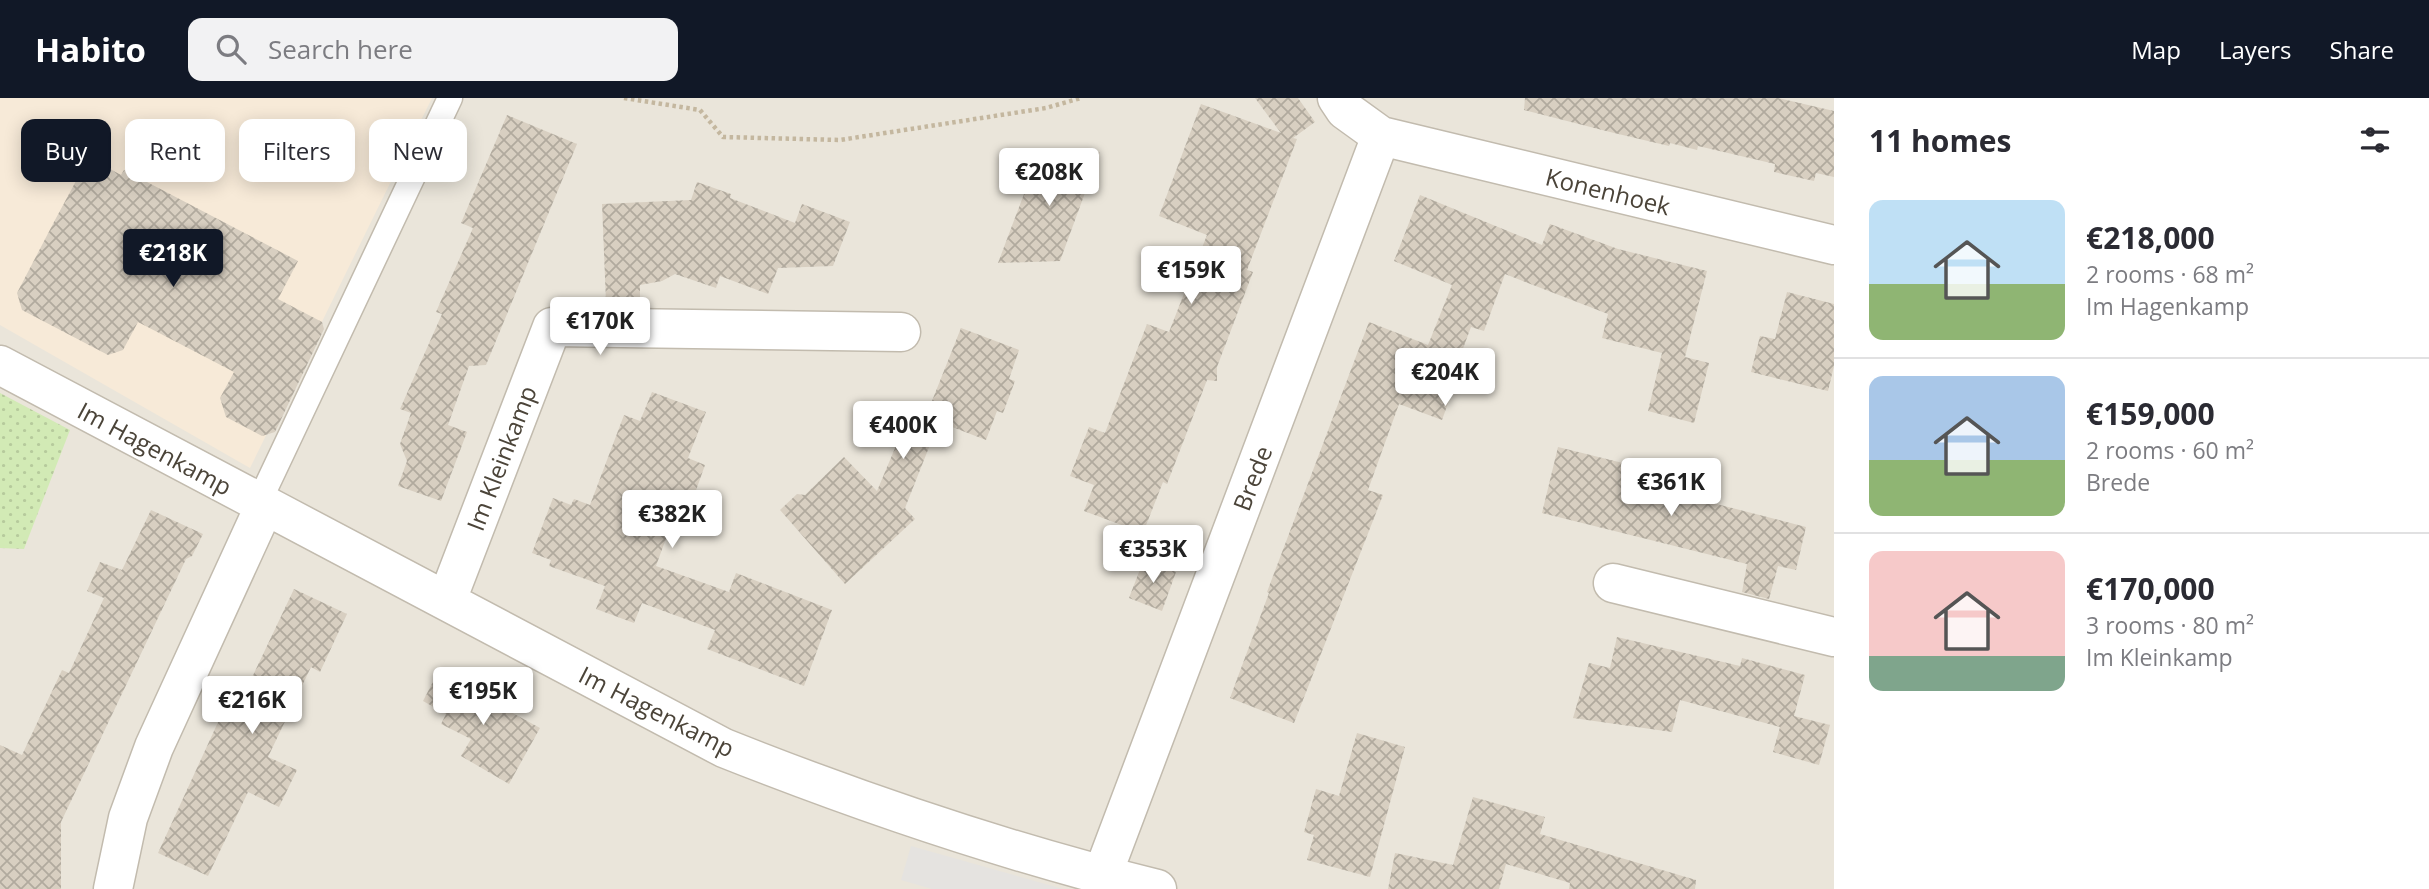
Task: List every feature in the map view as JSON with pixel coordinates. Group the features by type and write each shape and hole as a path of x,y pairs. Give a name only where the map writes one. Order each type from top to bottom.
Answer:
{"street":[{"path":"1337,98 1345,110 1381,136"},
{"name":"Konenhoek","path":"1381,136 1834,245"},
{"name":"Brede","path":"1102,876 1381,136"},
{"name":"Im Kleinkamp","path":"447,600 552,327 901,332"},
{"name":"Im Hagenkamp","path":"0,365 261,506 447,600 724,748 846,796 1102,876 1157,889"},
{"path":"113,889 128,818 154,747 261,506"},
{"path":"1613,583 1834,637"}],"lane":[{"path":"261,506 450,98"}],"path":[{"path":"624,98 700,110 723,138 840,140 1046,108 1081,98"}],"shaded area":[{"path":"0,98 1834,98 1834,889 0,889"},
{"path":"0,98 432,98 422,119 369,119 369,182 391,182 250,468 0,325"},
{"path":"911,846 1063,889 932,889 901,880"}],"green space":[{"path":"0,393 70,430 24,549 0,548"}],"building":[{"path":"1255,98 1298,98 1315,122 1293,138 1297,139 1247,270 1253,272 1217,367 1217,381 1207,380 1167,484 1163,482 1143,533 1084,511 1094,485 1070,476 1089,427 1105,433 1147,324 1169,332 1207,235 1159,216 1201,104 1281,133"},
{"path":"1525,98 1778,98 1834,111 1834,177 1816,173 1814,181 1774,172 1775,164 1698,146 1697,150 1670,143 1669,146 1610,132 1524,110"},
{"path":"507,115 577,144 486,365 469,366 448,425 467,432 441,501 398,486 407,461 400,444 411,413 400,409 442,314 436,312 473,228 461,223"},
{"path":"1100,152 1060,261 998,263 1039,154"},
{"path":"111,170 121,175 124,170 125,182 147,182 298,261 278,299 322,322 324,329 275,432 262,436 226,417 220,398 234,372 138,322 123,350 108,355 22,310 17,293 75,182 111,182"},
{"path":"697,182 795,223 802,204 850,222 833,266 778,268 768,294 720,276 716,288 675,274 662,281 640,285 640,300 606,302 602,204 691,200"},
{"path":"1420,195 1542,245 1550,224 1618,249 1707,271 1685,357 1709,363 1694,423 1648,411 1662,353 1602,338 1608,314 1505,274 1484,331 1471,327 1449,386 1451,395 1442,420 1399,404 1368,490 1383,495 1294,723 1230,698 1369,322 1428,345 1452,285 1394,261"},
{"path":"1787,292 1834,304 1834,366 1828,391 1751,372 1760,336 1775,339"},
{"path":"961,328 1019,350 1009,379 1015,381 1003,413 997,411 986,440 939,422 905,508 915,519 845,584 780,510 797,494 805,495 844,457 877,491 911,410 926,416"},
{"path":"652,392 706,412 688,458 705,465 694,496 683,492 656,566 729,592 736,573 832,610 804,686 707,649 715,630 642,603 634,623 596,609 605,586 549,566 551,560 532,553 553,498 571,505 574,499 590,505 624,415 640,421"},
{"path":"1558,447 1639,467 1635,483 1806,527 1796,570 1778,566 1769,599 1742,592 1747,564 1542,513"},
{"path":"151,510 203,534 192,556 186,559 61,822 61,889 0,889 0,745 22,755 62,670 69,673 104,598 87,591 100,562 122,570"},
{"path":"1144,559 1176,572 1162,611 1129,598"},
{"path":"294,589 347,614 320,672 311,667 268,757 297,770 279,807 248,792 208,876 158,853 236,683 247,688"},
{"path":"1617,637 1740,666 1742,658 1805,675 1794,716 1830,725 1819,765 1773,752 1780,727 1680,700 1672,732 1573,718 1589,663 1610,668"},
{"path":"438,672 540,728 509,784 461,756 471,739 441,724 446,714 423,701"},
{"path":"1357,733 1405,747 1370,877 1307,860 1314,835 1304,832 1316,789 1339,796"},
{"path":"1473,797 1545,817 1540,834 1696,880 1695,889 1569,889 1570,883 1506,864 1499,889 1388,889 1395,853 1453,865"}]}
